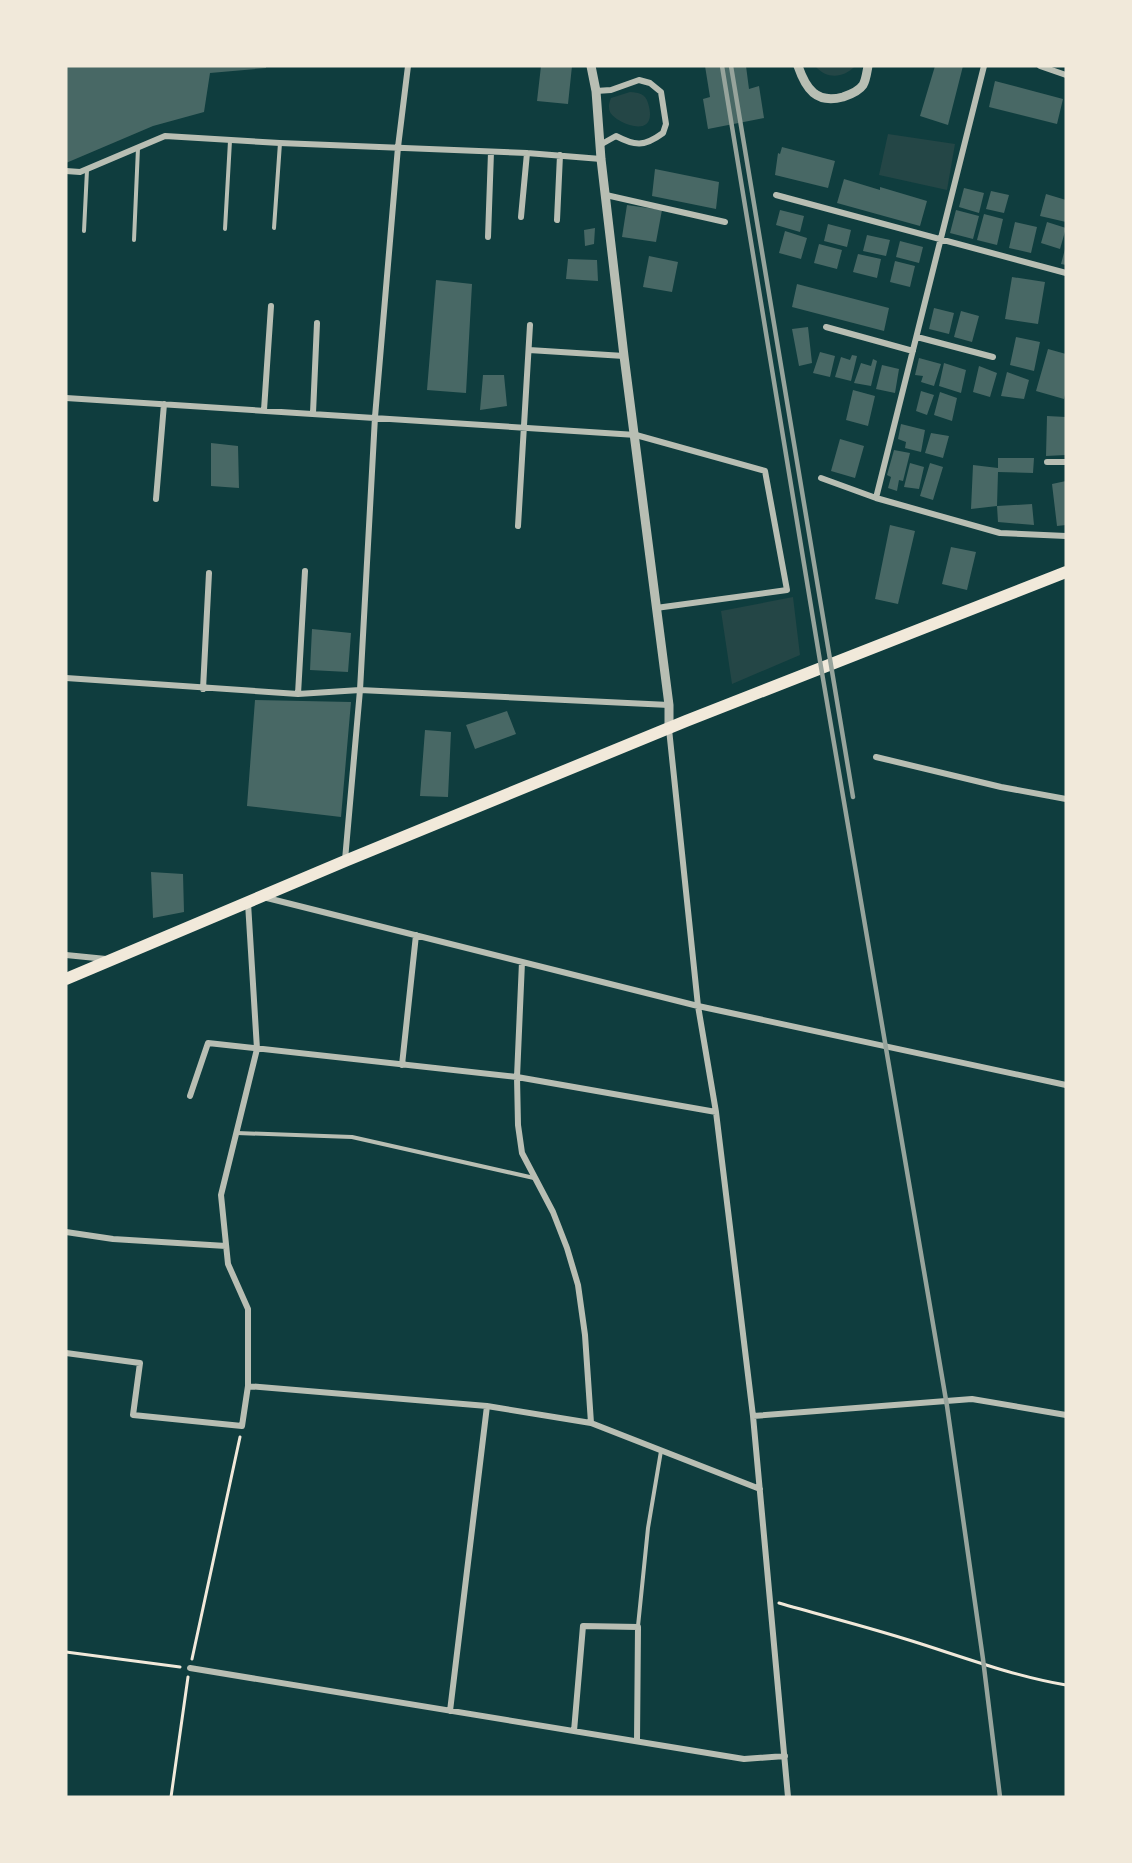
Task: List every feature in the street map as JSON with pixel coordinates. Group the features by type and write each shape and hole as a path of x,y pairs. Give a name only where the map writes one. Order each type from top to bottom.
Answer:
{"main road":[{"path":"66,979 345,861 669,729 1066,572"}],"street":[{"path":"345,861 360,690 375,417 398,147 408,66"},
{"path":"591,66 596,91 601,159 624,356 669,705 669,729 698,1006 716,1112 753,1416 788,1797"},
{"path":"798,66 804,84 816,95 832,99 850,95 864,84 868,66"},
{"path":"876,498 984,66"},
{"path":"1040,66 1066,75"},
{"path":"596,91 611,90 639,80 650,82 661,92 666,124 663,134 646,143 632,144 615,136 600,145"},
{"path":"66,171 80,172 165,136 527,153 601,159"},
{"path":"488,237 491,152"},
{"path":"521,218 527,153"},
{"path":"557,220 560,155"},
{"path":"606,195 724,222"},
{"path":"776,195 1066,273"},
{"path":"264,410 271,306"},
{"path":"313,413 318,323"},
{"path":"518,526 530,325"},
{"path":"825,327 913,351"},
{"path":"917,337 993,357"},
{"path":"529,350 624,356"},
{"path":"66,398 636,435 765,471 787,590 656,608"},
{"path":"156,499 164,404"},
{"path":"1047,462 1066,462"},
{"path":"821,477 876,498 1000,533 1066,536"},
{"path":"298,694 305,571"},
{"path":"203,688 209,573"},
{"path":"66,678 298,694 360,690 669,705"},
{"path":"876,757 1001,787 1066,799"},
{"path":"261,897 698,1006 1066,1085"},
{"path":"66,1353 140,1363 133,1415 242,1426 248,1386 248,1309 228,1264 221,1195 257,1049 248,902"},
{"path":"402,1065 416,935"},
{"path":"66,955 115,960"},
{"path":"522,962 517,1077 518,1125 522,1153 553,1212 578,1285 585,1335 591,1423"},
{"path":"190,1096 207,1043 517,1077 716,1112"},
{"path":"66,1232 113,1239 226,1246"},
{"path":"248,1386 487,1406 591,1423 760,1489"},
{"path":"753,1416 972,1399 1066,1415"},
{"path":"450,1711 487,1406"},
{"path":"574,1731 582,1626 638,1627 637,1741"},
{"path":"190,1668 744,1759 785,1756"}],"lane":[{"path":"225,229 230,140"},
{"path":"274,228 280,143"},
{"path":"134,240 138,147"},
{"path":"84,231 87,169"},
{"path":"236,1133 352,1137 535,1178"},
{"path":"638,1627 648,1528 661,1451"}],"path":[{"path":"171,1797 190,1668 242,1426"},
{"path":"771,1601 910,1640 1000,1670 1066,1685"},
{"path":"66,1652 190,1668"}],"shaded area":[{"path":"815,66 855,66 846,73 835,76 825,74"},
{"path":"630,92 639,93 647,100 650,115 648,122 643,126 627,124 610,112 611,98"},
{"path":"888,134 955,144 947,190 879,175"},
{"path":"793,597 800,655 732,684 721,611"}],"building":[{"path":"66,66 266,66 266,68 210,73 204,112 153,126 66,163"},
{"path":"541,66 572,66 568,104 537,101"},
{"path":"705,66 746,66 749,89 759,86 764,118 708,129 703,99 710,97"},
{"path":"935,66 963,66 948,125 920,116"},
{"path":"995,81 1063,99 1057,124 989,107"},
{"path":"782,147 835,161 828,188 775,175 778,153 780,154"},
{"path":"655,169 719,182 716,209 652,196"},
{"path":"844,179 927,201 920,226 837,203"},
{"path":"964,188 984,193 979,213 959,207"},
{"path":"991,191 1009,195 1004,213 986,209"},
{"path":"1046,194 1066,200 1066,222 1040,216"},
{"path":"627,205 662,210 656,242 622,237"},
{"path":"780,210 804,216 800,232 776,225"},
{"path":"956,210 979,216 973,239 950,233"},
{"path":"984,214 1003,219 997,245 977,240"},
{"path":"1015,222 1037,227 1031,253 1009,248"},
{"path":"1047,222 1066,228 1060,249 1041,243"},
{"path":"828,224 851,230 847,247 824,241"},
{"path":"595,228 594,244 585,246 584,230"},
{"path":"785,231 807,238 801,259 779,253"},
{"path":"867,235 890,240 886,256 863,251"},
{"path":"900,241 923,247 919,263 896,257"},
{"path":"819,244 842,250 837,269 814,263"},
{"path":"1066,249 1066,265 1061,264"},
{"path":"858,254 881,259 877,278 853,272"},
{"path":"649,256 678,262 672,292 643,287"},
{"path":"568,259 597,260 598,281 566,279"},
{"path":"895,261 915,266 910,287 890,282"},
{"path":"1012,277 1045,282 1038,324 1005,319"},
{"path":"436,280 472,284 466,393 427,390"},
{"path":"797,284 889,308 884,331 792,307"},
{"path":"934,308 954,313 949,334 929,329"},
{"path":"961,311 979,316 972,342 954,337"},
{"path":"808,327 812,363 799,366 792,329"},
{"path":"1016,337 1040,342 1034,371 1010,365"},
{"path":"1048,349 1066,354 1064,399 1036,391"},
{"path":"820,352 835,356 830,377 813,373"},
{"path":"852,355 857,356 851,381 835,377 841,357 850,360"},
{"path":"919,358 941,364 934,386 921,382 923,376 915,375"},
{"path":"873,359 877,361 871,386 854,383 861,363 871,366"},
{"path":"944,363 966,370 961,393 939,386"},
{"path":"882,365 899,369 895,393 876,389"},
{"path":"979,366 997,373 990,397 973,392"},
{"path":"1007,372 1029,380 1024,399 1001,396"},
{"path":"483,375 504,375 507,406 480,410"},
{"path":"853,390 875,396 868,426 846,420"},
{"path":"921,391 934,395 927,415 916,411"},
{"path":"940,392 957,398 952,421 934,415"},
{"path":"1047,416 1066,417 1066,455 1046,456"},
{"path":"901,424 925,430 921,452 905,448 906,442 898,439"},
{"path":"931,433 949,436 943,458 925,453"},
{"path":"840,439 864,446 855,478 831,471"},
{"path":"211,443 238,446 239,488 211,486"},
{"path":"894,450 910,453 903,481 899,480 897,491 888,488 891,477 887,475"},
{"path":"998,458 1034,458 1033,473 998,472 997,506 971,509 973,465 998,468"},
{"path":"910,463 924,467 919,489 904,487"},
{"path":"930,463 943,467 933,500 920,496"},
{"path":"1066,481 1066,525 1057,526 1052,484"},
{"path":"1032,504 1034,525 998,522 997,506"},
{"path":"890,525 915,531 898,604 875,599"},
{"path":"951,547 976,552 967,590 942,584"},
{"path":"312,629 351,633 348,672 310,670"},
{"path":"255,700 351,702 341,817 247,806"},
{"path":"507,711 516,734 475,749 466,725"},
{"path":"425,730 451,732 448,797 420,796"},
{"path":"151,872 183,874 184,912 153,918"}],"railway":[{"path":"722,66 821,667 947,1406 1000,1797"},
{"path":"731,66 853,797"}]}
